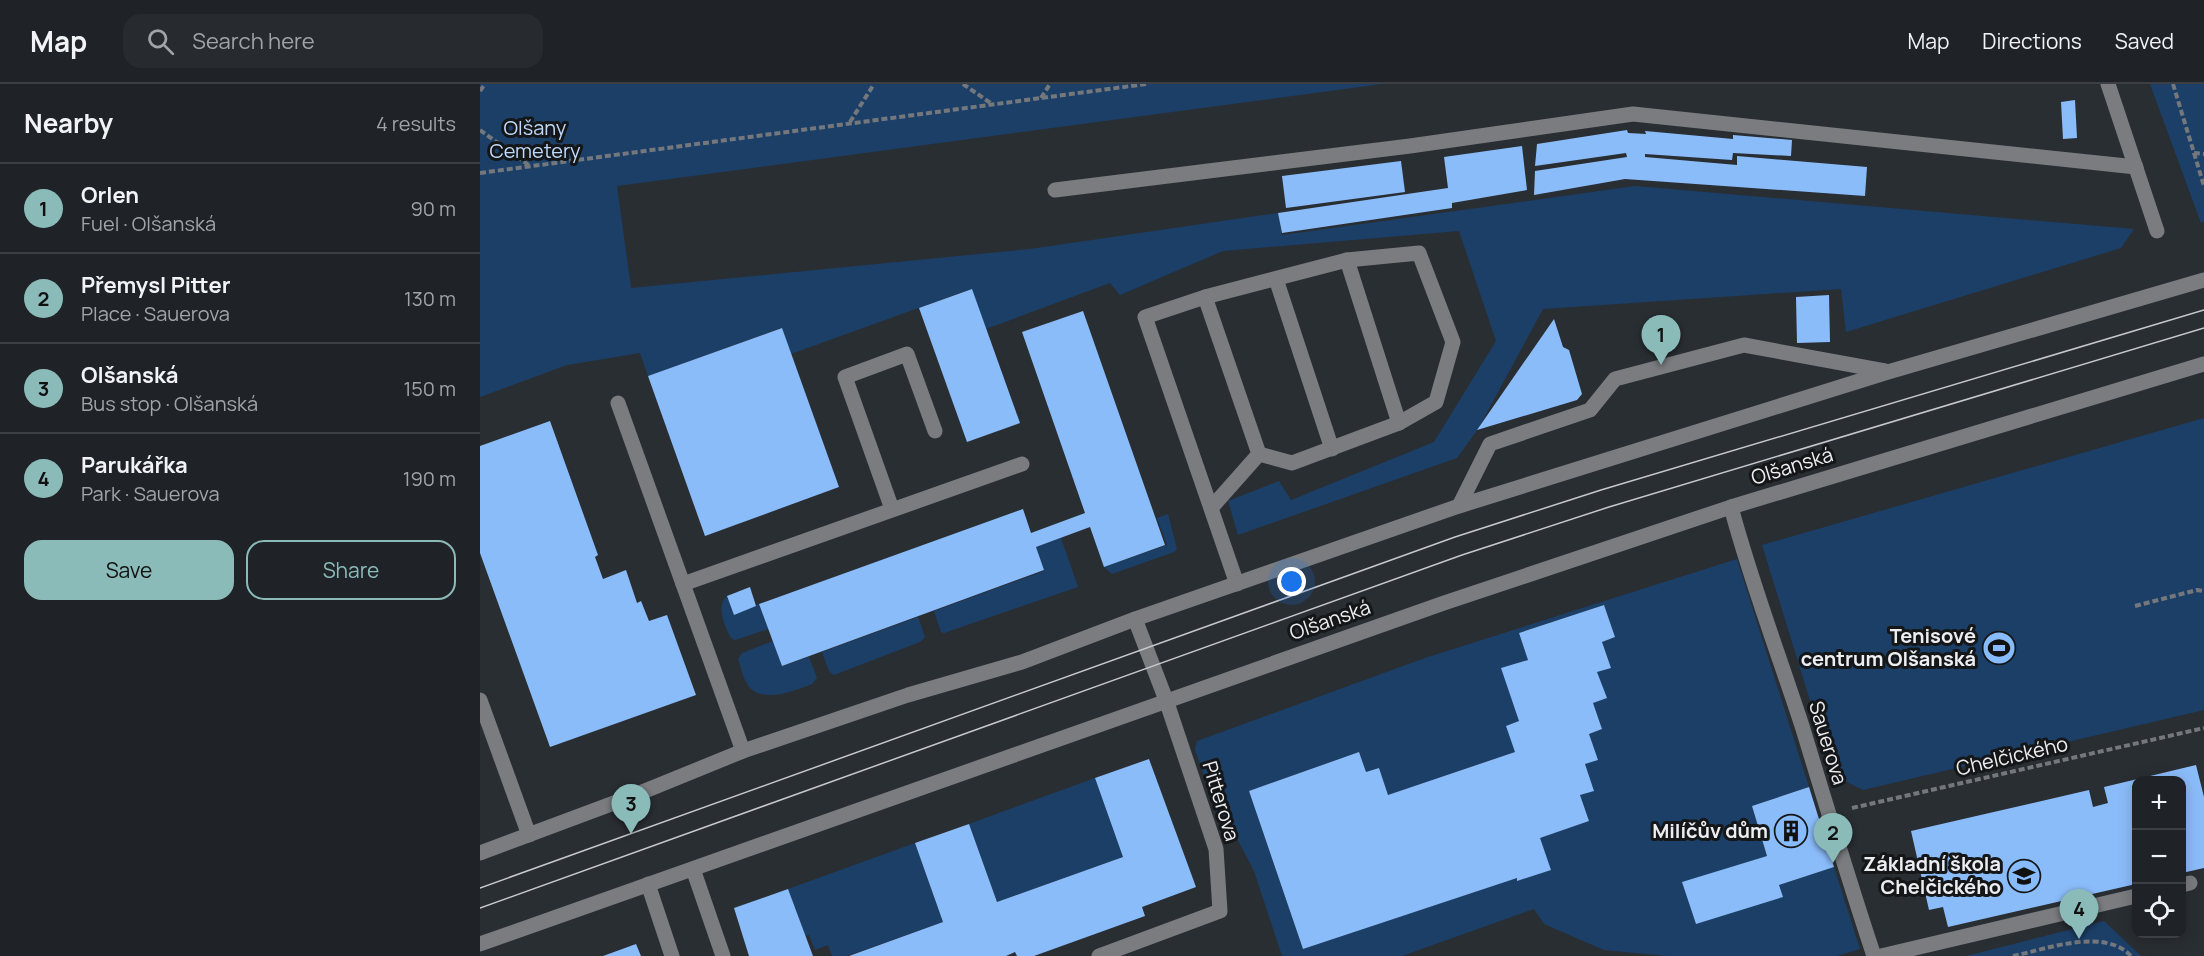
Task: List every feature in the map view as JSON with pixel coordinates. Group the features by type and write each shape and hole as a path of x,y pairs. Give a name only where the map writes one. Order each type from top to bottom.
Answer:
{"street":[{"path":"2108,84 2157,231"},
{"path":"1055,190 1410,146 1633,114 2136,167"},
{"path":"1237,584 1145,317 1204,297 1347,260 1419,253 1453,342 1436,402 1399,423 1292,463 1259,454"},
{"path":"1347,260 1399,423"},
{"path":"1276,279 1332,449"},
{"path":"480,853 630,797 743,751 908,695 1022,662 1135,619 1459,506 1888,372 2204,280"},
{"path":"1204,297 1259,454"},
{"path":"1459,506 1490,444 1590,410 1615,379 1744,345 1888,372"},
{"path":"892,509 845,377 908,354 935,431"},
{"name":"Olšanská","path":"480,944 1455,599 1731,507 2204,364"},
{"path":"618,403 743,751"},
{"path":"1212,507 1259,454"},
{"path":"683,584 1022,464"},
{"name":"Sauerova","path":"1731,507 1874,956"},
{"name":"Pitterova","path":"1099,956 1220,911 1216,849 1166,700 1135,619"},
{"path":"480,700 529,835"},
{"path":"693,869 723,956"},
{"path":"648,884 672,956"},
{"path":"1881,956 2132,897"}],"path":[{"path":"480,91 485,84"},
{"path":"850,122 874,84"},
{"path":"963,84 992,104"},
{"path":"1041,98 1050,84"},
{"path":"480,173 1146,84"},
{"path":"2173,84 2204,186"},
{"path":"480,130 531,166"},
{"path":"2194,153 2204,154"},
{"path":"2135,606 2197,590 2204,591"},
{"name":"Chelčického","path":"1827,814 2204,728"},
{"path":"2013,956 2089,941 2115,945 2131,956"}],"green space":[{"name":"Olšany Cemetery","path":"480,84 1382,84 617,186 631,288 1030,249 1278,213 1282,235 1635,186 2134,229 2121,248 1846,332 1841,289 1543,309 1478,429 1457,458 1238,535 1228,501 1279,481 1291,500 1434,442 1496,341 1459,231 1223,251 1120,295 1110,283 986,329 971,289 791,354 781,328 648,376 640,353 567,365 480,397"},
{"path":"2150,84 2204,84 2204,222 2201,223"},
{"name":"Tenisové centrum Olšanská","path":"2204,418 2204,710 1863,790 1833,775 1762,545"},
{"path":"1168,514 1177,549 1174,552 1112,574 1104,567 1167,545 1157,518"},
{"path":"1061,538 1078,587 944,633 941,632 934,611 1044,571 1036,547"},
{"path":"1737,559 1809,787 1752,806 1767,856 1683,883 1696,924 1782,897 1779,885 1834,867 1860,949 1837,956 1666,956 1604,950 1544,924 1534,909 1402,956 1282,956 1254,871 1229,823 1219,819 1195,750 1197,741 1425,658","holes":["1604,605 1615,637 1602,642 1610,668 1597,672 1606,698 1593,703 1602,729 1589,734 1597,760 1585,764 1593,791 1580,795 1589,821 1540,838 1517,880 1517,878 1303,949 1249,791 1359,752 1366,772 1379,768 1388,795 1515,752 1519,721 1502,669 1528,660 1519,633"]},
{"path":"727,596 734,614 759,604 769,629 735,640 731,638 722,610"},
{"path":"918,617 925,637 920,642 834,675 829,671 822,652"},
{"path":"773,641 782,666 809,657 817,678 812,684 777,695 767,695 752,689 745,679 738,659 742,653"},
{"path":"1095,778 1123,857 997,902 969,824"},
{"path":"915,843 943,922 847,956 832,956 828,945 815,950 809,935 805,936 788,889"},
{"path":"2104,921 2141,956 1966,956"}],"building":[{"path":"2075,100 2077,138 2063,139 2061,102"},
{"path":"1627,130 1628,133 1646,134 1645,131 1733,139 1733,135 1792,140 1791,156 1733,153 1732,160 1645,154 1645,157 1737,165 1737,156 1867,167 1865,196 1625,179 1534,195 1535,171 1627,157 1626,153 1535,166 1537,144"},
{"path":"1522,146 1527,190 1452,203 1452,208 1282,233 1278,213 1448,188 1444,157"},
{"path":"1401,161 1405,192 1286,208 1282,176"},
{"path":"972,289 1020,423 967,442 919,308"},
{"path":"1829,295 1830,342 1797,343 1796,297"},
{"path":"1083,311 1165,545 1104,567 1090,527 1036,547 1044,570 782,666 759,604 1023,509 1031,533 1085,513 1022,332"},
{"path":"1554,319 1563,347 1569,350 1582,394 1577,400 1477,430"},
{"path":"782,328 839,487 705,536 648,376"},
{"path":"550,421 598,555 595,557 603,579 626,570 637,603 641,601 649,621 667,615 696,695 550,747 480,553 480,446"},
{"path":"750,587 756,606 734,615 727,596"},
{"path":"1604,605 1615,637 1602,642 1611,668 1597,672 1607,698 1593,703 1602,729 1589,734 1598,760 1585,764 1594,791 1580,795 1589,821 1540,838 1551,870 1517,881 1517,878 1303,949 1249,791 1359,752 1366,772 1379,768 1388,795 1515,752 1506,726 1519,721 1501,668 1528,660 1519,633"},
{"path":"1149,759 1196,887 1142,907 1145,916 1034,956 1017,956 1015,952 1006,956 849,956 943,922 915,843 969,824 997,902 1123,857 1095,778"},
{"name":"Základní škola Chelčického","path":"2196,765 2204,797 2204,868 2186,872 2186,776 2150,776"},
{"name":"Základní škola Chelčického","path":"2132,780 2132,885 1948,927 1943,907 1929,910 1911,831 2089,790 2093,807 2108,803 2104,787"},
{"name":"Milíčův dům","path":"1809,787 1834,867 1779,885 1783,897 1696,924 1682,882 1767,856 1752,806"},
{"path":"788,889 813,956 749,956 734,908"},
{"path":"636,944 641,956 603,956"}],"tram line":[{"path":"480,888 1455,537 1601,490 2204,310"},
{"path":"480,908 1462,555 1609,507 2204,328"}],"place":[{"name":"Orlen","path":"1661,365"},
{"name":"Tenisové centrum Olšanská","path":"1999,648"},
{"name":"Milíčův dům","path":"1791,831"},
{"name":"Olšanská","path":"631,834"},
{"name":"Přemysl Pitter","path":"1833,863"},
{"name":"Základní škola Chelčického","path":"2024,876"},
{"name":"Parukářka","path":"2079,939"}]}
